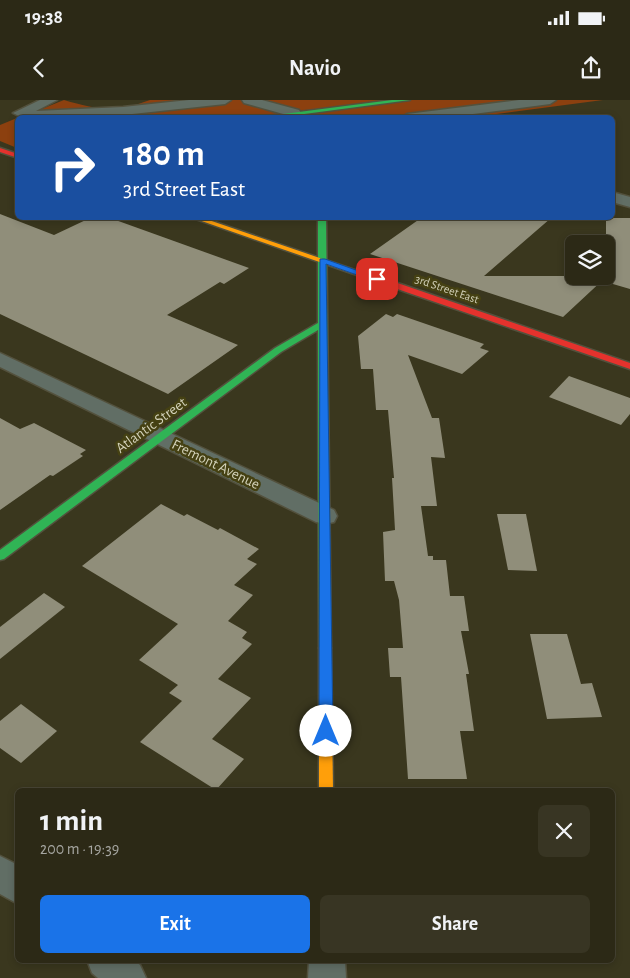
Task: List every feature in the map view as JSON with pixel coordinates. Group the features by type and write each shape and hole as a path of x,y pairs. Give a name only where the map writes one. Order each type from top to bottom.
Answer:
{"street":[{"path":"51,100 20,113 67,115 123,112 225,100"},
{"path":"248,100 294,113"},
{"path":"278,115 407,100"},
{"path":"431,115 550,100"},
{"path":"615,198 630,202"},
{"name":"3rd Street East","path":"204,220 630,366"},
{"path":"322,220 326,788"},
{"name":"Atlantic Street","path":"0,556 278,350 324,323"},
{"name":"Fremont Avenue","path":"0,359 325,516"},
{"path":"0,872 15,884"},
{"path":"109,963 127,978"},
{"path":"327,963 327,978"}],"shaded area":[{"path":"64,100 107,109 127,107 150,100 603,100 489,115 26,115"},
{"path":"15,119 15,147 0,141 0,125"}],"building":[{"path":"0,214 54,235 86,220 116,220 249,268 224,284 220,282 167,315 238,345 168,394 0,314"},
{"path":"630,218 630,289 615,285 615,235 606,235 606,220"},
{"path":"418,220 549,220 484,276 565,276 565,285 597,285 563,317 370,254"},
{"path":"386,314 393,317 397,314 484,344 480,348 489,351 462,374 408,355 432,418 439,418 445,458 431,457 437,506 421,506 428,556 433,556 433,560 446,560 450,596 464,596 469,631 461,631 469,674 466,674 474,731 460,731 467,779 408,779 401,677 390,677 388,648 403,648 399,600 394,581 385,581 383,532 395,530 392,478 394,478 388,410 376,410 373,369 361,369 358,336"},
{"path":"569,376 630,398 630,414 621,425 549,397"},
{"path":"0,418 20,429 34,423 86,450 80,454 83,456 53,476 50,475 0,510"},
{"path":"161,504 184,516 187,514 218,530 220,528 259,549 247,559 257,564 234,585 253,595 228,621 247,632 242,638 252,644 218,679 251,698 212,739 244,759 218,788 213,788 140,742 182,701 169,693 178,685 139,660 178,624 82,566"},
{"path":"497,514 526,514 537,571 508,570"},
{"path":"44,593 65,607 0,659 0,627"},
{"path":"530,634 567,634 581,684 592,683 602,717 547,719"},
{"path":"21,704 57,731 21,763 0,748 0,721"}],"traffic: fast":[{"path":"280,115 407,100"},
{"path":"322,220 325,648"},
{"path":"0,556 278,350 324,323"}],"traffic: slow":[{"path":"203,220 380,280"},
{"path":"325,648 326,788"}],"traffic: jam":[{"path":"0,150 15,155"},
{"path":"380,280 630,366"}],"route":[{"path":"326,731 322,260 377,279"}]}
